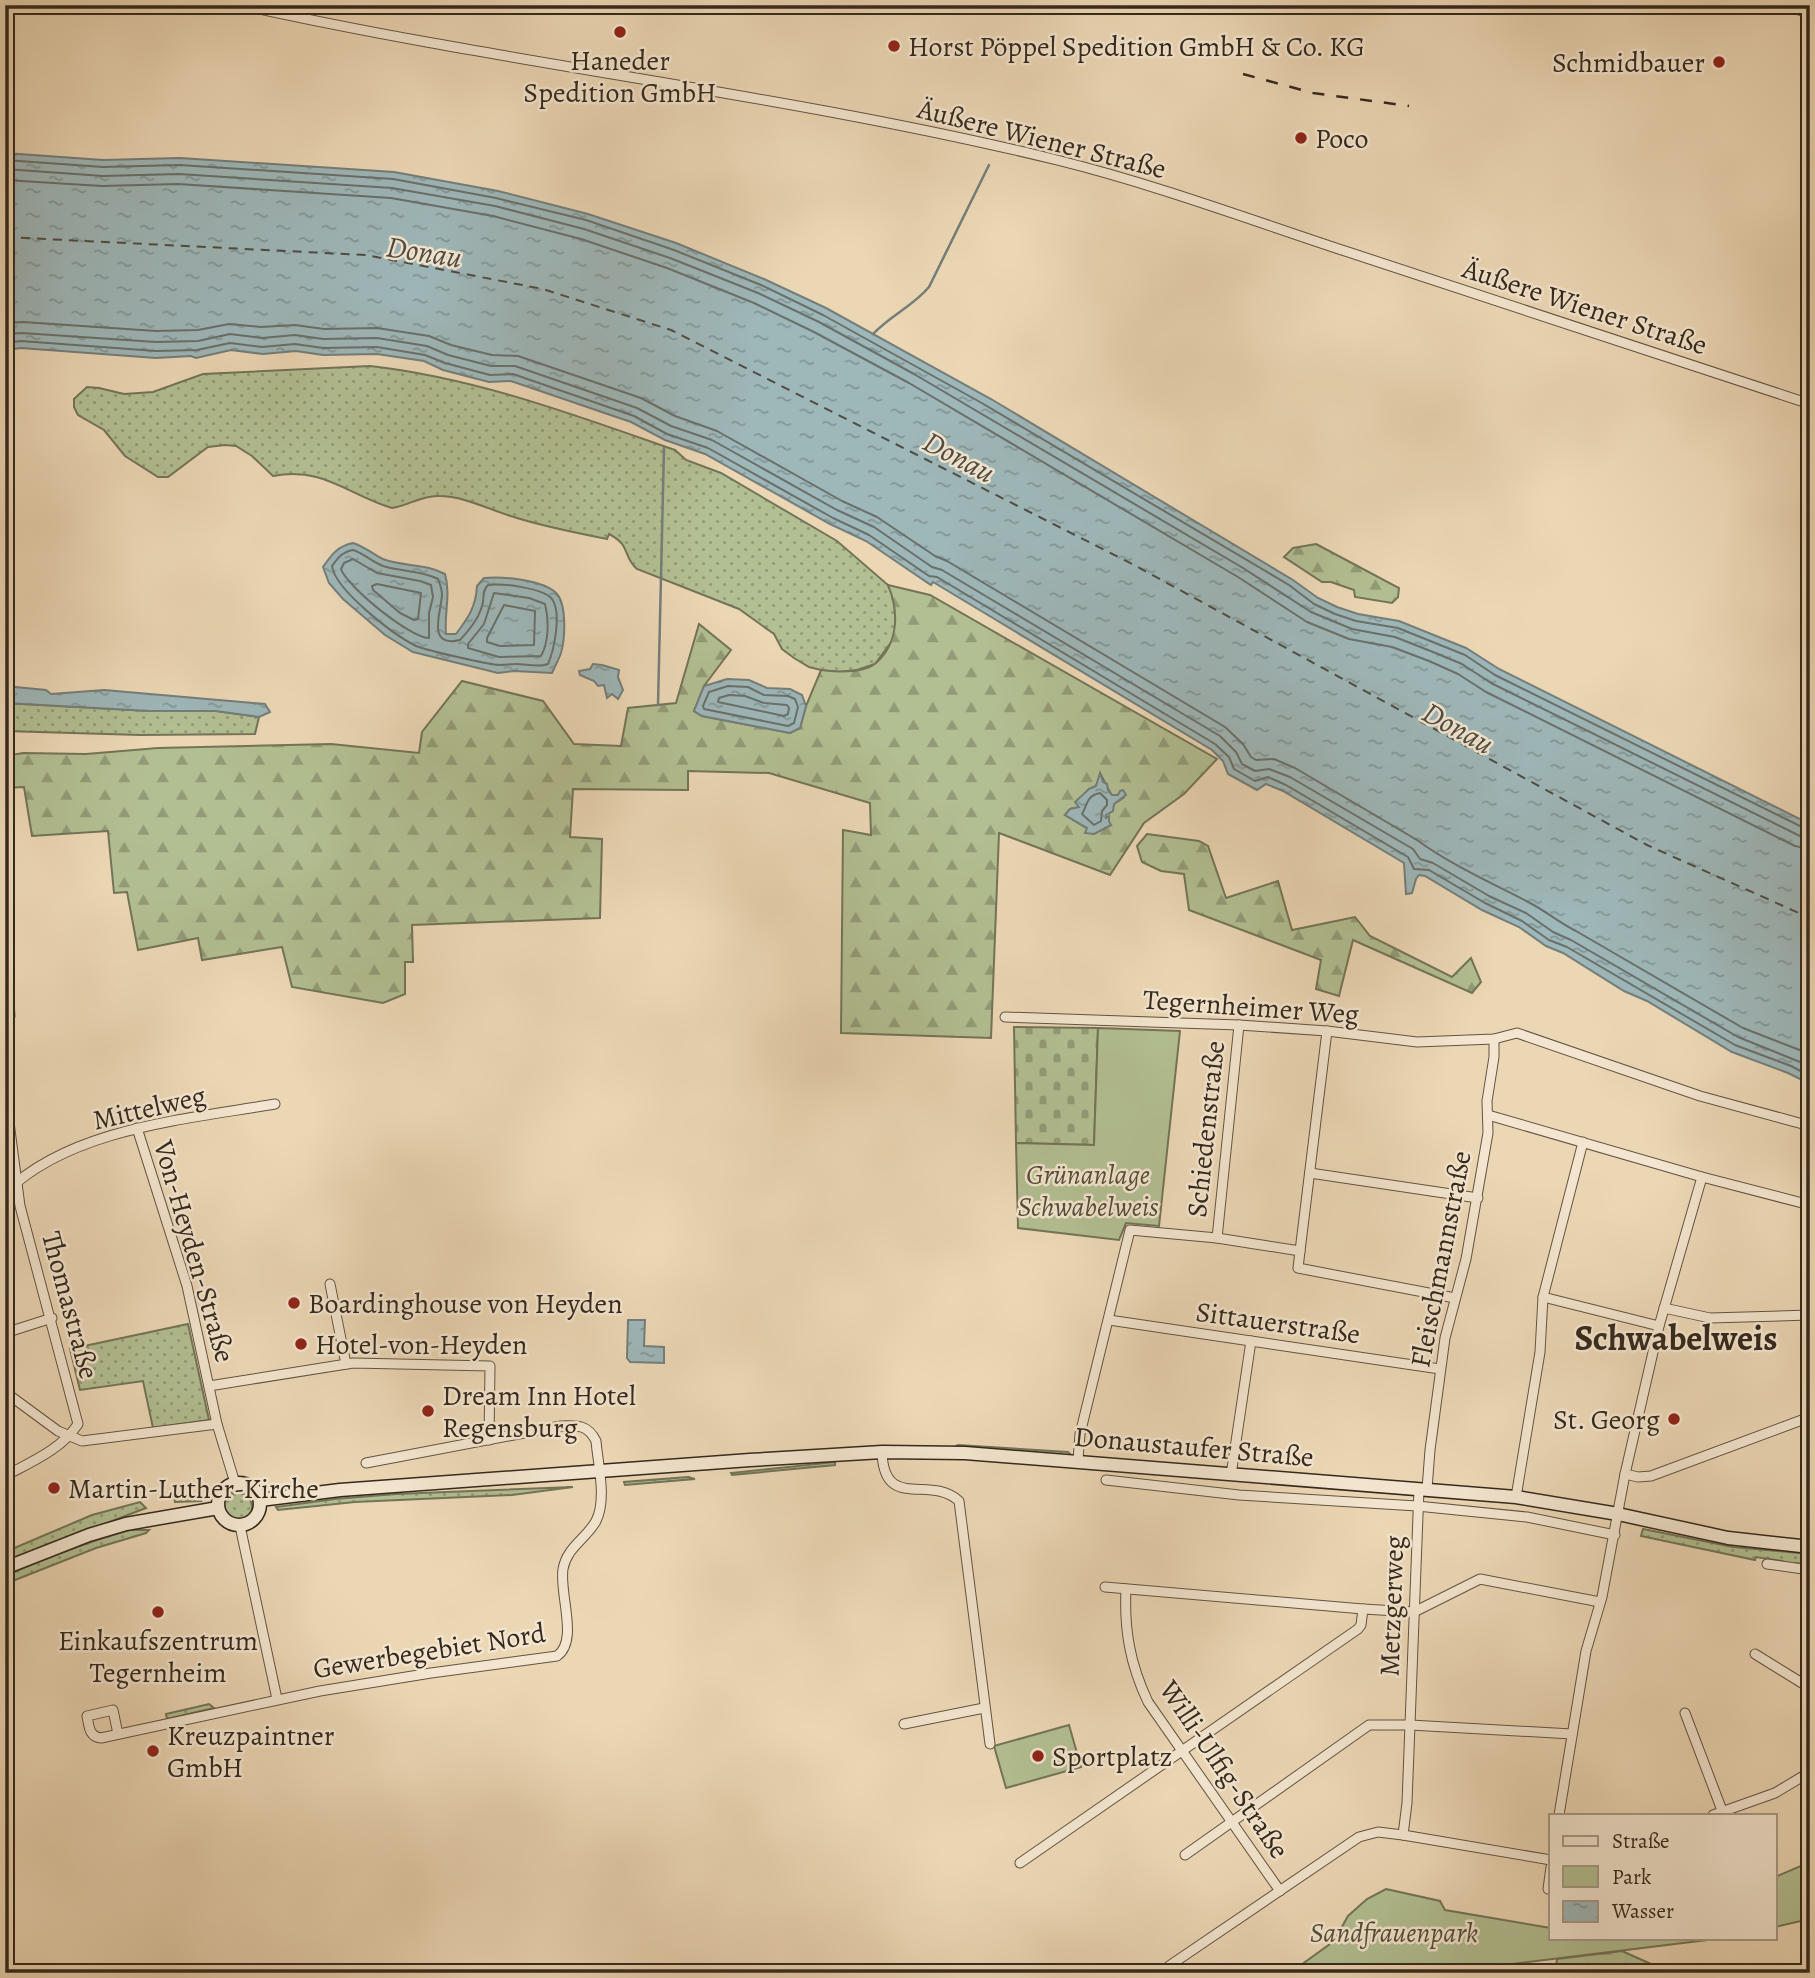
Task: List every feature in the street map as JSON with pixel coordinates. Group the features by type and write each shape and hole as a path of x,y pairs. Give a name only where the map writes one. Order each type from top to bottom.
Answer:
{"main road":[{"name":"Donaustaufer Straße","path":"260,1500 340,1490 882,1452 965,1453 1517,1497 1618,1514 1728,1538 1810,1547"},
{"path":"235,1483 254,1489 260,1500 261,1507 254,1520 240,1526 228,1523 218,1507 220,1495 235,1483"},
{"path":"5,1568 89,1535 126,1524 218,1507"}],"street":[{"name":"Äußere Wiener Straße","path":"241,5 376,34 677,84 948,134 1063,161 1210,206 1810,404"},
{"path":"1780,5 1810,13"},
{"path":"5,942 10,1016 5,1030"},
{"name":"Tegernheimer Weg","path":"1005,1017 1239,1025 1326,1031 1417,1042 1494,1039 1504,1034 1517,1033 1700,1096 1810,1126"},
{"name":"Schiedenstraße","path":"1217,1238 1239,1025"},
{"path":"1326,1031 1298,1268 1455,1298"},
{"name":"Fleischmannstraße","path":"1423,1489 1440,1369 1478,1198 1488,1133 1487,1101 1494,1039"},
{"name":"Thomastraße","path":"5,1092 10,1164 78,1424 70,1437"},
{"name":"Mittelweg","path":"5,1193 26,1174 73,1150 137,1128 275,1104"},
{"path":"1488,1115 1702,1177 1810,1205"},
{"name":"Von-Heyden-Straße","path":"137,1128 187,1286 217,1424 235,1483"},
{"path":"1517,1497 1540,1352 1543,1297 1583,1142"},
{"path":"1310,1173 1478,1198"},
{"path":"1559,1814 1586,1651 1615,1535 1625,1474 1659,1326 1702,1177"},
{"path":"1078,1460 1080,1434 1130,1230 1217,1238 1300,1251"},
{"path":"330,1284 346,1364"},
{"path":"1543,1297 1659,1326"},
{"path":"1664,1308 1710,1318 1810,1315"},
{"path":"5,1333 52,1318"},
{"name":"Sittauerstraße","path":"1109,1320 1440,1369"},
{"path":"1231,1475 1251,1341"},
{"name":"Von-Heyden-Straße","path":"209,1387 346,1364 490,1366 489,1440"},
{"path":"5,1392 70,1437 82,1441 217,1424"},
{"path":"1625,1474 1651,1476 1810,1418"},
{"path":"366,1463 576,1425 585,1427 596,1441 599,1471"},
{"path":"5,1476 70,1437"},
{"path":"882,1452 885,1474 897,1487 944,1492 959,1501 990,1744"},
{"name":"Gewerbegebiet Nord","path":"118,1734 277,1699 418,1675 556,1656 562,1652 568,1641 563,1572 571,1550 591,1528 599,1513 599,1471"},
{"name":"Donaustaufer Straße","path":"1106,1480 1239,1495 1417,1506 1527,1517 1615,1535"},
{"name":"Metzgerweg","path":"1403,1835 1407,1803 1417,1506 1423,1489"},
{"name":"Gewerbegebiet Nord","path":"240,1526 277,1699"},
{"path":"1767,1564 1810,1570"},
{"path":"1105,1587 1414,1612 1480,1579 1600,1602"},
{"name":"Willi-Ulfig-Straße","path":"1126,1589 1125,1629 1132,1665 1148,1702 1280,1891"},
{"path":"1020,1863 1358,1629 1363,1609"},
{"path":"1755,1654 1810,1688"},
{"path":"904,1724 985,1708"},
{"path":"1685,1713 1718,1814 1775,1793 1810,1772"},
{"path":"1185,1855 1361,1729 1376,1724 1572,1734"},
{"path":"1169,1966 1359,1837 1378,1832 1549,1860"},
{"path":"1548,1889 1549,1882"}],"green space":[{"path":"370,366 448,379 525,399 675,450 686,460 721,473 837,541 888,585 894,599 895,630 892,641 875,664 857,670 838,672 809,667 782,649 774,634 739,609 637,569 621,543 609,534 607,539 550,527 449,497 427,497 392,508 321,478 291,474 273,476 252,456 236,446 208,447 168,477 158,477 125,456 104,430 78,415 74,407 74,399 87,387 124,394 153,392 203,374"},
{"path":"1316,544 1399,588 1398,597 1392,603 1355,597 1354,590 1331,582 1322,582 1284,557 1293,548"},
{"path":"888,585 930,595 1217,759 1184,794 1144,823 1110,875 999,833 991,1038 841,1033 843,830 871,835 870,803 769,773 688,771 688,790 573,789 570,837 602,839 600,918 412,925 413,962 405,962 405,994 383,1003 292,987 282,947 202,960 198,938 138,950 127,892 114,893 108,831 32,836 24,787 5,788 5,756 23,753 86,754 158,748 331,744 419,753 422,732 462,681 543,701 574,744 621,746 628,708 676,703 699,624 731,650 704,686 694,711 702,716 790,733 800,728 821,670 857,671 871,667 884,655 895,626 892,595","holes":["1101,775 1112,796 1123,798 1114,804 1106,815 1105,819 1111,825 1094,834 1086,832 1088,829 1065,815 1070,809 1079,807 1076,802 1096,786"]},
{"path":"5,703 150,711 216,711 259,717 255,734 140,735 5,731"},
{"path":"1147,834 1199,841 1208,846 1226,898 1278,881 1292,930 1355,917 1370,936 1452,977 1471,958 1481,982 1472,993 1353,940 1339,996 1316,989 1321,960 1189,910 1184,874 1161,871 1142,862 1137,846"},
{"path":"1014,1027 1098,1028 1094,1145 1016,1143"},
{"name":"Grünanlage Schwabelweis","path":"1098,1028 1180,1031 1159,1226 1126,1223 1119,1240 1018,1228 1016,1143 1094,1145"},
{"path":"188,1324 209,1420 153,1428 143,1381 80,1390 70,1349"},
{"path":"958,1445 1068,1452 1072,1456 952,1448"},
{"path":"835,1462 835,1465 731,1473"},
{"path":"688,1477 695,1479 625,1485 624,1482"},
{"path":"573,1487 512,1495 355,1502 278,1510 276,1507 396,1494"},
{"path":"238,1493 248,1497 252,1507 248,1517 238,1521 228,1517 224,1507 228,1497"},
{"path":"190,1494 199,1497 201,1501 175,1502 174,1495"},
{"path":"140,1502 146,1508 5,1562 5,1552 92,1515"},
{"path":"1643,1529 1733,1547 1810,1554 1810,1565 1796,1563 1795,1566 1756,1557 1755,1560 1641,1536"},
{"path":"130,1530 149,1530 5,1584 5,1576 20,1569"},
{"path":"209,1704 214,1708 167,1719 166,1714"},
{"name":"Sportplatz","path":"1069,1725 1081,1767 1006,1788 994,1746"},
{"path":"1810,1862 1810,1919 1776,1927 1776,1877"},
{"name":"Sandfrauenpark","path":"1386,1889 1440,1901 1445,1910 1549,1928 1549,1940 1708,1940 1439,1973 1290,1973 1334,1941 1348,1916 1367,1899"},
{"path":"1622,1951 1671,1973 1555,1973 1557,1959"}],"water":[{"name":"Donau","path":"5,153 103,160 180,158 394,172 498,191 588,214 676,243 826,308 991,399 1293,580 1318,598 1358,614 1399,621 1466,648 1499,669 1810,824 1810,1084 1732,1052 1563,953 1546,946 1519,927 1482,910 1425,876 1419,875 1412,893 1406,894 1404,863 1283,791 1266,784 1257,790 1228,774 1223,761 1212,750 933,582 931,585 866,541 830,524 705,454 665,440 631,422 511,381 489,382 443,370 424,361 377,354 323,355 296,351 263,354 231,350 196,358 156,358 21,348 5,350"},
{"path":"353,543 383,559 430,568 445,574 446,634 456,634 464,623 471,612 477,586 484,578 523,580 551,589 560,599 564,623 561,653 552,673 498,673 413,652 385,635 343,599 329,583 323,567 336,551"},
{"path":"593,664 619,670 618,677 623,690 618,699 612,694 607,698 604,685 598,686 594,681 580,675 579,671 590,669"},
{"path":"727,679 749,680 767,688 790,689 802,695 806,706 800,728 790,733 702,716 694,711 704,686"},
{"path":"5,686 46,690 51,694 104,690 265,704 270,712 259,717 216,711 150,711 5,703"},
{"path":"1100,773 1112,795 1118,795 1123,790 1126,795 1114,804 1113,811 1106,815 1106,818 1109,816 1111,825 1094,834 1085,833 1087,828 1065,815 1070,809 1079,807 1075,802 1096,786"},
{"path":"628,1320 645,1320 644,1346 664,1347 664,1363 630,1362 627,1358"}],"waterway":[{"path":"873,334 929,287 989,165"},
{"path":"658,705 664,448"}],"ferry route":[{"path":"5,237 366,255 543,289 671,330 1134,565 1647,845 1810,918"}],"railway":[{"path":"1243,74 1313,93 1409,106"}],"place":[{"name":"Haneder Spedition GmbH","path":"620,32"},
{"name":"Horst Pöppel Spedition GmbH & Co. KG","path":"894,46"},
{"name":"Schmidbauer","path":"1719,62"},
{"name":"Poco","path":"1301,138"},
{"name":"Boardinghouse von Heyden","path":"294,1303"},
{"name":"Hotel-von-Heyden","path":"301,1344"},
{"name":"Dream Inn Hotel Regensburg","path":"428,1411"},
{"name":"St. Georg","path":"1674,1419"},
{"name":"Martin-Luther-Kirche","path":"54,1488"},
{"name":"Einkaufszentrum Tegernheim","path":"158,1612"},
{"name":"Kreuzpaintner GmbH","path":"153,1751"},
{"name":"Sportplatz","path":"1038,1756"}],"district":[{"name":"Schwabelweis","path":"1676,1338"}]}
